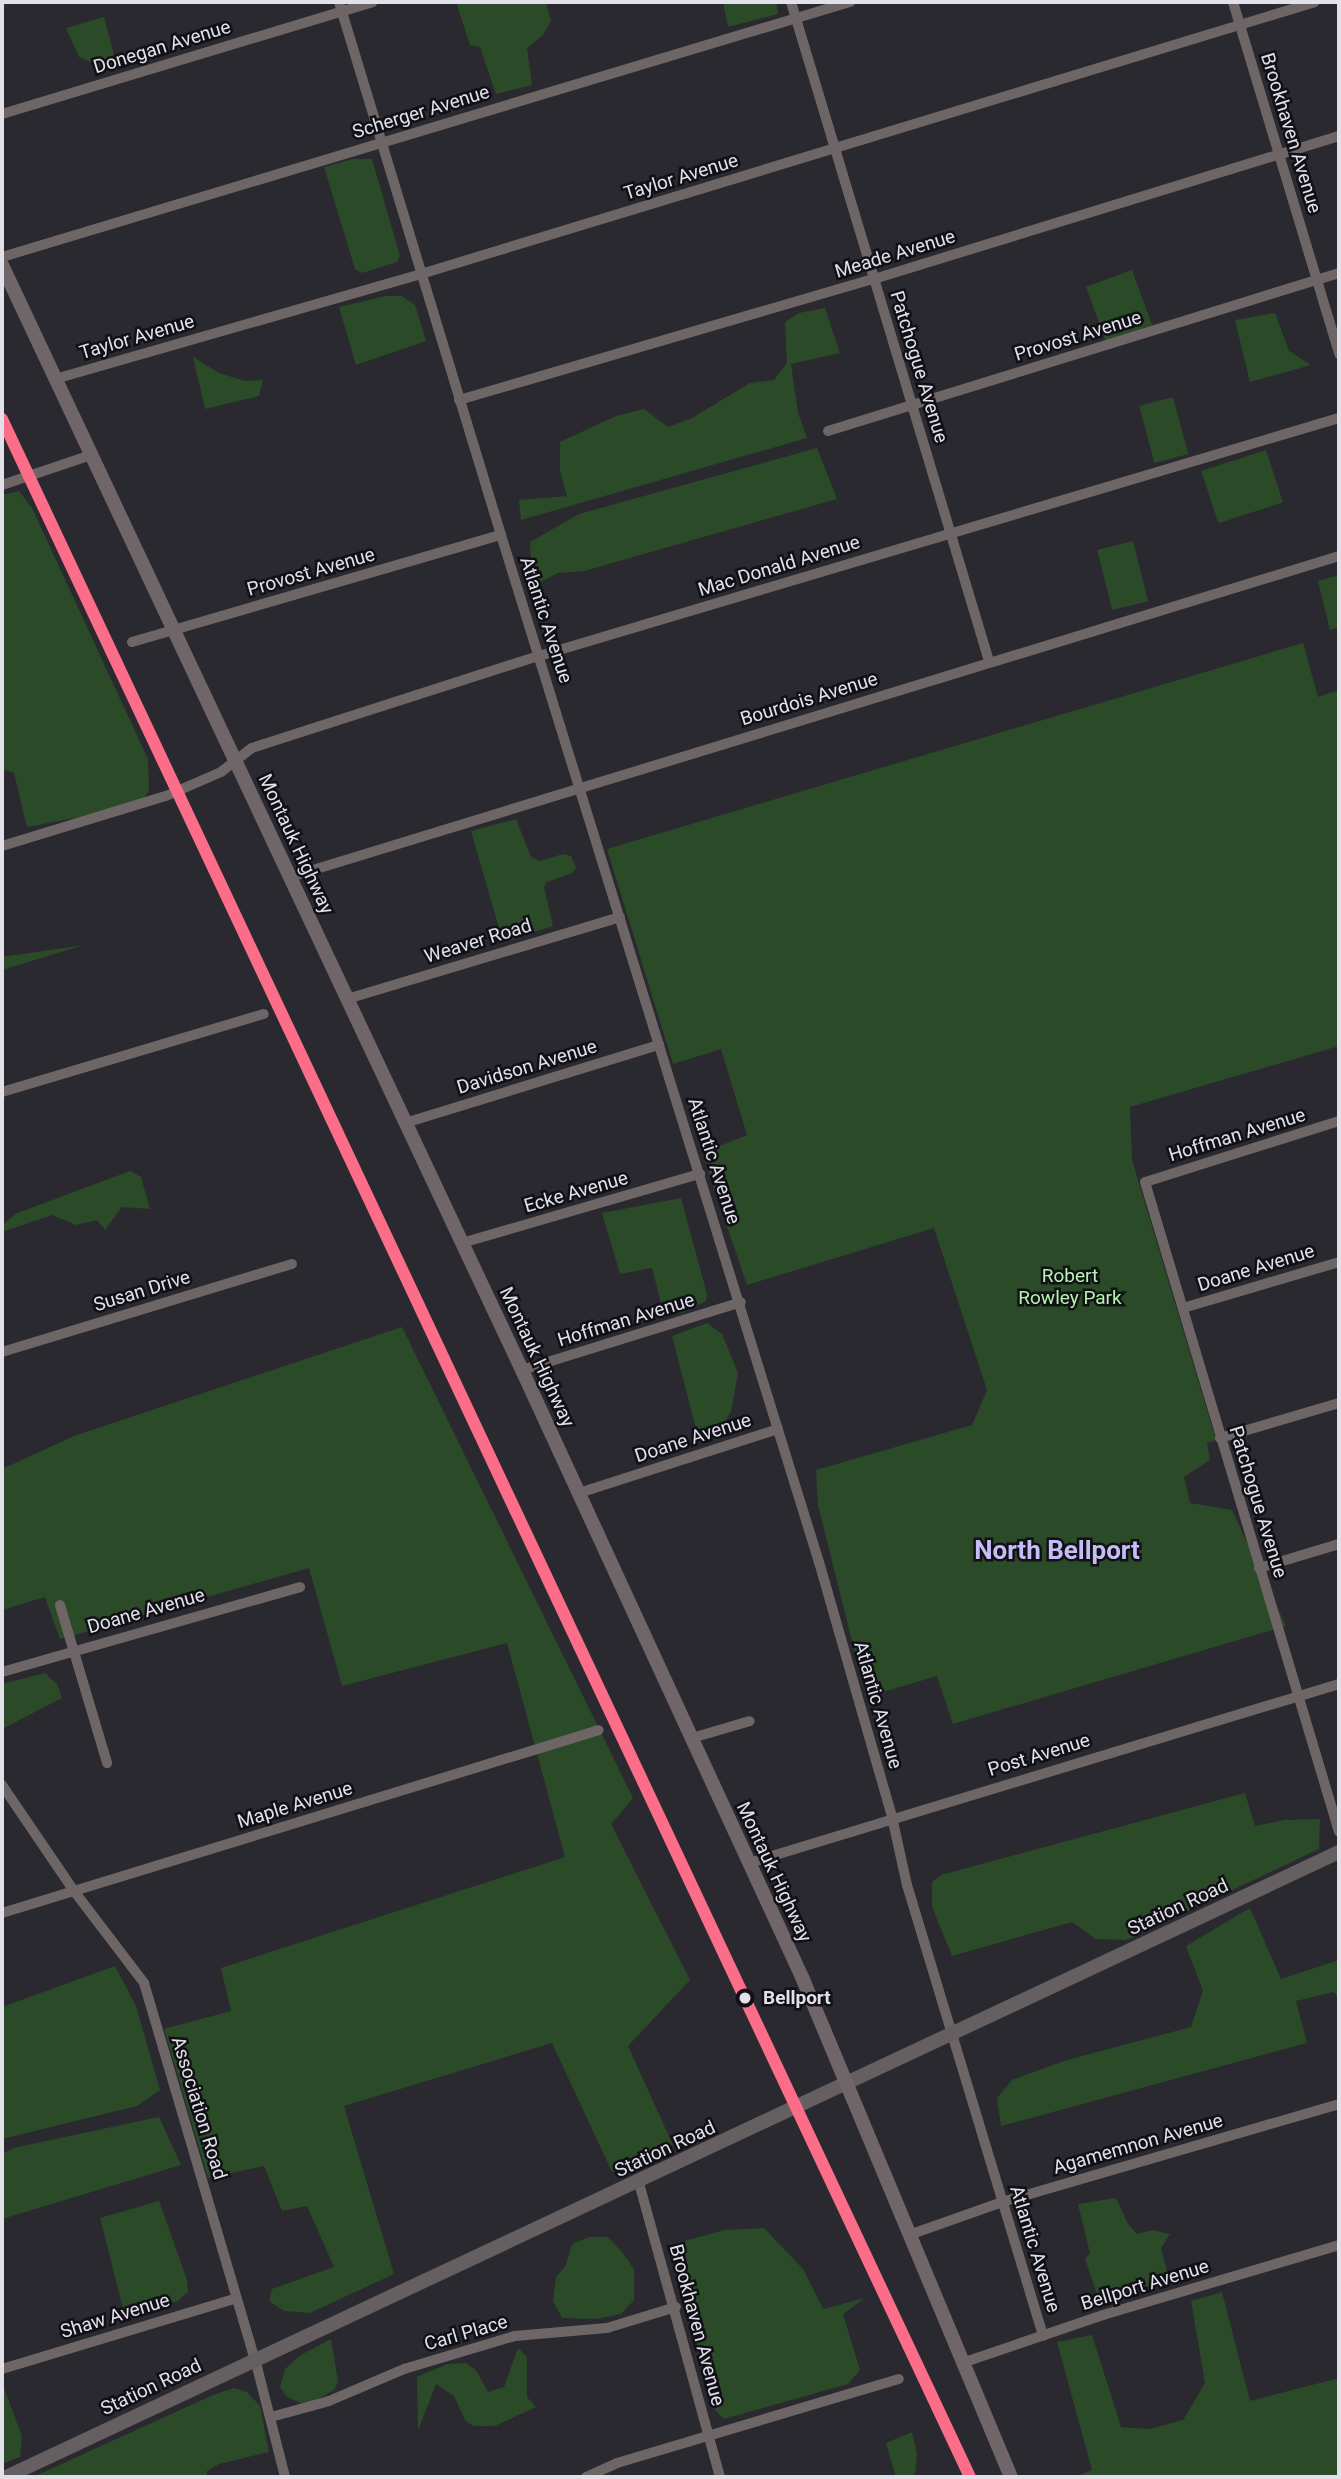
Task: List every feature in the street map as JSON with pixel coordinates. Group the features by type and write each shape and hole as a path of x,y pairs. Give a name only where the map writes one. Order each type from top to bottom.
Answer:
{"main road":[{"name":"Montauk Highway","path":"2,265 522,1370 692,1738 847,2084 1011,2477"},
{"name":"Station Road","path":"6,2477 588,2202 639,2183 1339,1852"}],"street":[{"name":"Donegan Avenue","path":"2,114 341,6 372,2"},
{"name":"Patchogue Avenue","path":"791,2 989,662"},
{"name":"Scherger Avenue","path":"2,257 850,2"},
{"name":"Brookhaven Avenue","path":"1233,2 1339,354"},
{"name":"Taylor Avenue","path":"55,379 421,274 1315,2"},
{"name":"Atlantic Avenue","path":"341,6 500,535 741,1303 892,1817 907,1885 1042,2336"},
{"name":"Meade Avenue","path":"459,400 874,279 1339,136"},
{"name":"Provost Avenue","path":"828,431 1339,274"},
{"name":"Mac Donald Avenue","path":"2,846 159,799 221,772 252,748 539,656 1339,418"},
{"path":"2,485 91,455"},
{"name":"Provost Avenue","path":"132,642 500,535"},
{"name":"Bourdois Avenue","path":"290,877 1339,556"},
{"name":"Weaver Road","path":"347,999 620,917"},
{"path":"2,1092 264,1014"},
{"name":"Davidson Avenue","path":"405,1123 659,1045"},
{"name":"Hoffman Avenue","path":"1145,1182 1339,1121"},
{"name":"Ecke Avenue","path":"462,1243 700,1174"},
{"name":"Patchogue Avenue","path":"1145,1182 1339,1832"},
{"name":"Doane Avenue","path":"1183,1308 1339,1262"},
{"name":"Susan Drive","path":"2,1352 292,1264"},
{"name":"Hoffman Avenue","path":"522,1370 741,1303"},
{"path":"1220,1438 1339,1403"},
{"name":"Doane Avenue","path":"579,1493 778,1429"},
{"path":"1259,1568 1339,1544"},
{"name":"Doane Avenue","path":"2,1672 300,1587"},
{"path":"60,1605 107,1763"},
{"name":"Post Avenue","path":"749,1863 892,1817 1339,1684"},
{"path":"692,1738 750,1721"},
{"name":"Maple Avenue","path":"2,1913 599,1730"},
{"name":"Association Road","path":"2,1785 75,1891 144,1983 255,2359 285,2477"},
{"name":"Agamemnon Avenue","path":"909,2235 1002,2202 1339,2104"},
{"name":"Brookhaven Avenue","path":"639,2183 676,2307 720,2477"},
{"name":"Bellport Avenue","path":"962,2362 1339,2245"},
{"name":"Shaw Avenue","path":"2,2369 237,2298"},
{"name":"Carl Place","path":"271,2417 329,2401 404,2369 514,2336 607,2328 676,2307"},
{"path":"586,2477 617,2463 899,2379"}],"green space":[{"path":"456,2 546,2 551,21 543,35 527,48 532,85 496,94 480,47 470,45"},
{"path":"723,2 776,2 778,14 728,27"},
{"path":"104,17 118,70 79,57 66,28"},
{"path":"353,159 372,159 400,256 397,262 362,273 355,269 324,167"},
{"path":"1132,270 1152,325 1106,342 1086,287"},
{"path":"386,296 402,296 415,305 426,341 356,365 339,307"},
{"path":"825,308 840,353 791,364 798,413 807,438 521,520 519,500 567,496 560,471 560,442 616,416 644,409 668,427 692,418 750,383 774,380 787,363 785,322 799,313"},
{"path":"1275,313 1289,351 1311,365 1250,382 1235,320"},
{"path":"193,357 219,373 245,381 263,380 259,396 205,409"},
{"path":"1173,397 1188,454 1154,463 1139,406"},
{"path":"817,448 837,499 584,571 558,573 539,583 532,578 530,542 579,514"},
{"path":"1266,450 1283,502 1218,523 1201,471"},
{"path":"19,491 32,508 148,759 149,790 139,806 27,827 14,773 2,769 2,495"},
{"path":"1133,541 1148,601 1112,610 1097,550"},
{"path":"1339,575 1339,627 1330,630 1318,581"},
{"name":"Robert Rowley Park","path":"1303,643 1318,697 1339,690 1339,1046 1130,1107 1132,1160 1216,1440 1207,1443 1210,1460 1184,1477 1190,1503 1232,1510 1286,1626 953,1724 937,1676 866,1697 818,1505 816,1470 972,1425 987,1390 934,1228 747,1285 702,1153 747,1135 721,1049 673,1064 607,849"},
{"path":"516,819 531,857 540,861 563,854 571,856 576,868 572,873 547,882 544,887 553,926 507,941 501,935 471,831"},
{"path":"84,945 2,970 2,957"},
{"path":"130,1171 141,1177 150,1209 122,1207 105,1230 97,1220 76,1225 52,1215 2,1232 2,1226 15,1214"},
{"path":"681,1198 707,1294 706,1301 682,1313 663,1311 652,1268 620,1274 602,1213"},
{"path":"707,1323 722,1334 738,1373 731,1411 725,1422 707,1439 696,1429 672,1336"},
{"path":"402,1327 633,1798 611,1824 690,1980 628,2046 673,2145 612,2172 552,2043 344,2106 394,2274 310,2313 284,2311 269,2301 272,2289 334,2267 307,2206 282,2211 264,2166 208,2178 164,2029 231,2011 221,1968 565,1857 507,1643 342,1686 309,1568 60,1639 45,1597 2,1610 2,1469 74,1436"},
{"path":"45,1673 57,1684 62,1698 2,1729 2,1684"},
{"path":"1245,1793 1255,1826 1284,1820 1320,1819 1319,1849 1127,1940 1096,1939 1072,1922 952,1956 932,1907 932,1882 941,1875"},
{"path":"1250,1908 1281,1979 1339,1960 1339,2001 1334,1992 1296,2001 1307,2043 1001,2126 997,2098 1012,2080 1067,2060 1191,2027 1203,1991 1186,1946"},
{"path":"115,1966 136,2006 160,2090 137,2106 2,2139 2,2007"},
{"path":"159,2117 181,2165 2,2219 2,2154 13,2148"},
{"path":"1116,2198 1128,2224 1137,2234 1153,2230 1170,2234 1161,2248 1169,2279 1100,2303 1085,2259 1090,2253 1078,2204"},
{"path":"159,2201 187,2280 188,2292 178,2301 144,2311 124,2312 100,2218"},
{"path":"764,2228 803,2269 823,2309 865,2298 843,2314 860,2370 848,2384 724,2419 713,2408 674,2257 674,2244 724,2230"},
{"path":"589,2237 608,2237 622,2252 634,2269 634,2300 621,2314 596,2319 562,2318 553,2301 556,2277 566,2265 572,2244"},
{"path":"1222,2292 1250,2401 1339,2378 1339,2477 1076,2477 1092,2470 1057,2342 1092,2335 1121,2427 1150,2429 1183,2420 1205,2383 1191,2301"},
{"path":"331,2339 338,2382 334,2390 313,2402 301,2403 287,2397 280,2387 285,2369 301,2355"},
{"path":"518,2348 527,2357 527,2397 536,2407 495,2426 473,2426 465,2420 454,2396 436,2384 418,2431 417,2377 447,2364 466,2363 476,2370 488,2392 504,2387"},
{"path":"2,2383 22,2436 20,2457 2,2464"},
{"path":"234,2388 247,2392 260,2406 269,2452 219,2464 207,2471 207,2477 33,2477 213,2395"},
{"path":"912,2432 917,2453 915,2477 896,2477 886,2443"}],"transit line":[{"path":"2,419 970,2477"}],"place":[{"name":"Bellport","path":"745,1998"}],"district":[{"name":"North Bellport","path":"1057,1551"}]}
